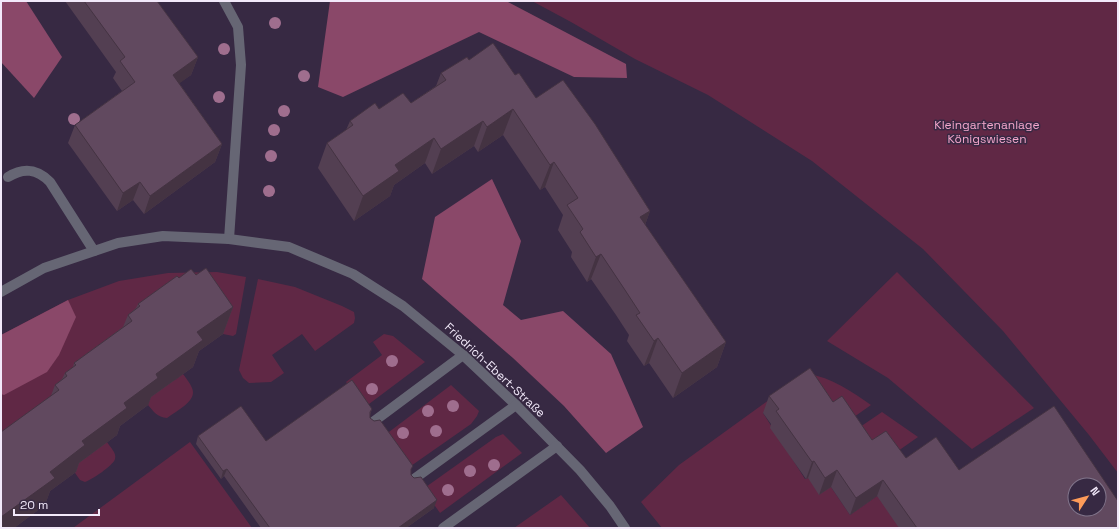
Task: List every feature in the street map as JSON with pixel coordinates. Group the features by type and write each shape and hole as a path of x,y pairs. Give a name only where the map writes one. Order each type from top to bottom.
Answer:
{"street":[{"path":"224,1 238,27 241,65 229,239"},
{"path":"8,177 16,172 25,170 44,176 50,182 94,251"},
{"name":"Friedrich-Ebert-Straße","path":"1,292 44,268 118,243 163,236 229,239 289,247 353,274 403,306 463,355 516,405 580,470 610,506 624,528"},
{"path":"373,422 463,355"},
{"path":"414,479 516,405"},
{"path":"443,528 556,446"}],"green space":[{"name":"Kleingartenanlage Königswiesen","path":"532,1 1118,1 1118,473 1089,435 1003,331 923,249 812,161 708,95 635,59"},
{"path":"217,272 246,277 236,334 233,336 223,334 196,296 1,447 1,335 68,300 119,281 168,273"},
{"path":"897,272 1034,408 972,449 888,378 827,341"},
{"path":"258,279 295,287 342,306 354,312 354,323 315,351 302,334 272,355 284,373 271,382 249,383 243,378 239,370"},
{"path":"384,334 393,336 425,362 365,407 346,382 382,355 373,342"},
{"path":"183,374 192,388 192,397 185,405 167,418 158,415 148,405 155,383 175,380"},
{"path":"808,374 825,378 849,390 871,405 844,424 763,413 805,479 808,478 831,487 850,515 877,496 917,528 662,528 641,502 679,465 802,376"},
{"path":"451,385 479,411 477,416 471,424 408,468 385,435"},
{"path":"882,412 918,437 888,458 838,442"},
{"path":"503,434 522,453 440,513 423,489 496,437"},
{"path":"107,442 115,455 113,462 102,472 88,481 85,482 80,480 68,463"},
{"path":"190,442 252,528 73,528"},
{"path":"561,495 590,528 514,528"}],"shaded area":[{"path":"1,1 26,1 62,57 34,98 1,62"},
{"path":"330,1 506,1 626,64 627,78 574,77 479,32 343,97 318,87"},
{"path":"492,179 521,241 503,305 521,320 563,311 611,354 643,427 606,453 564,406 513,358 422,279 435,217"},
{"path":"68,300 76,317 59,355 47,372 4,395 1,394 1,335"}],"building":[{"path":"84,1 157,1 198,57 173,75 222,144 150,196 140,182 123,193 75,125 135,82 120,61 125,57"},
{"path":"493,43 515,75 519,73 536,98 563,80 595,124 650,211 640,217 726,342 682,373 658,338 654,341 636,315 640,313 601,254 596,257 580,232 583,229 567,205 578,198 554,162 550,165 513,109 487,127 483,121 441,149 434,138 395,165 399,171 363,196 327,143 353,125 350,121 375,103 379,109 403,93 411,103 446,80 441,73 467,57 469,60"},
{"path":"206,268 233,307 197,332 203,340 156,374 158,378 124,403 127,408 82,441 85,445 50,472 55,478 1,517 1,432 59,390 55,385 67,376 65,373 76,365 74,363 132,321 128,315 140,306 138,304 177,276 179,278 191,269 196,275"},
{"path":"810,368 833,402 842,396 872,440 886,431 906,458 936,437 959,470 1054,406 1102,477 1067,477 1067,517 1107,517 1107,485 1118,501 1118,528 917,528 883,480 856,498 837,470 825,478 776,411 779,409 769,396"},
{"path":"352,380 372,409 370,412 370,418 374,421 380,420 413,466 411,469 411,475 414,478 421,477 437,500 398,528 270,528 227,469 223,471 198,436 241,406 266,441"}]}
